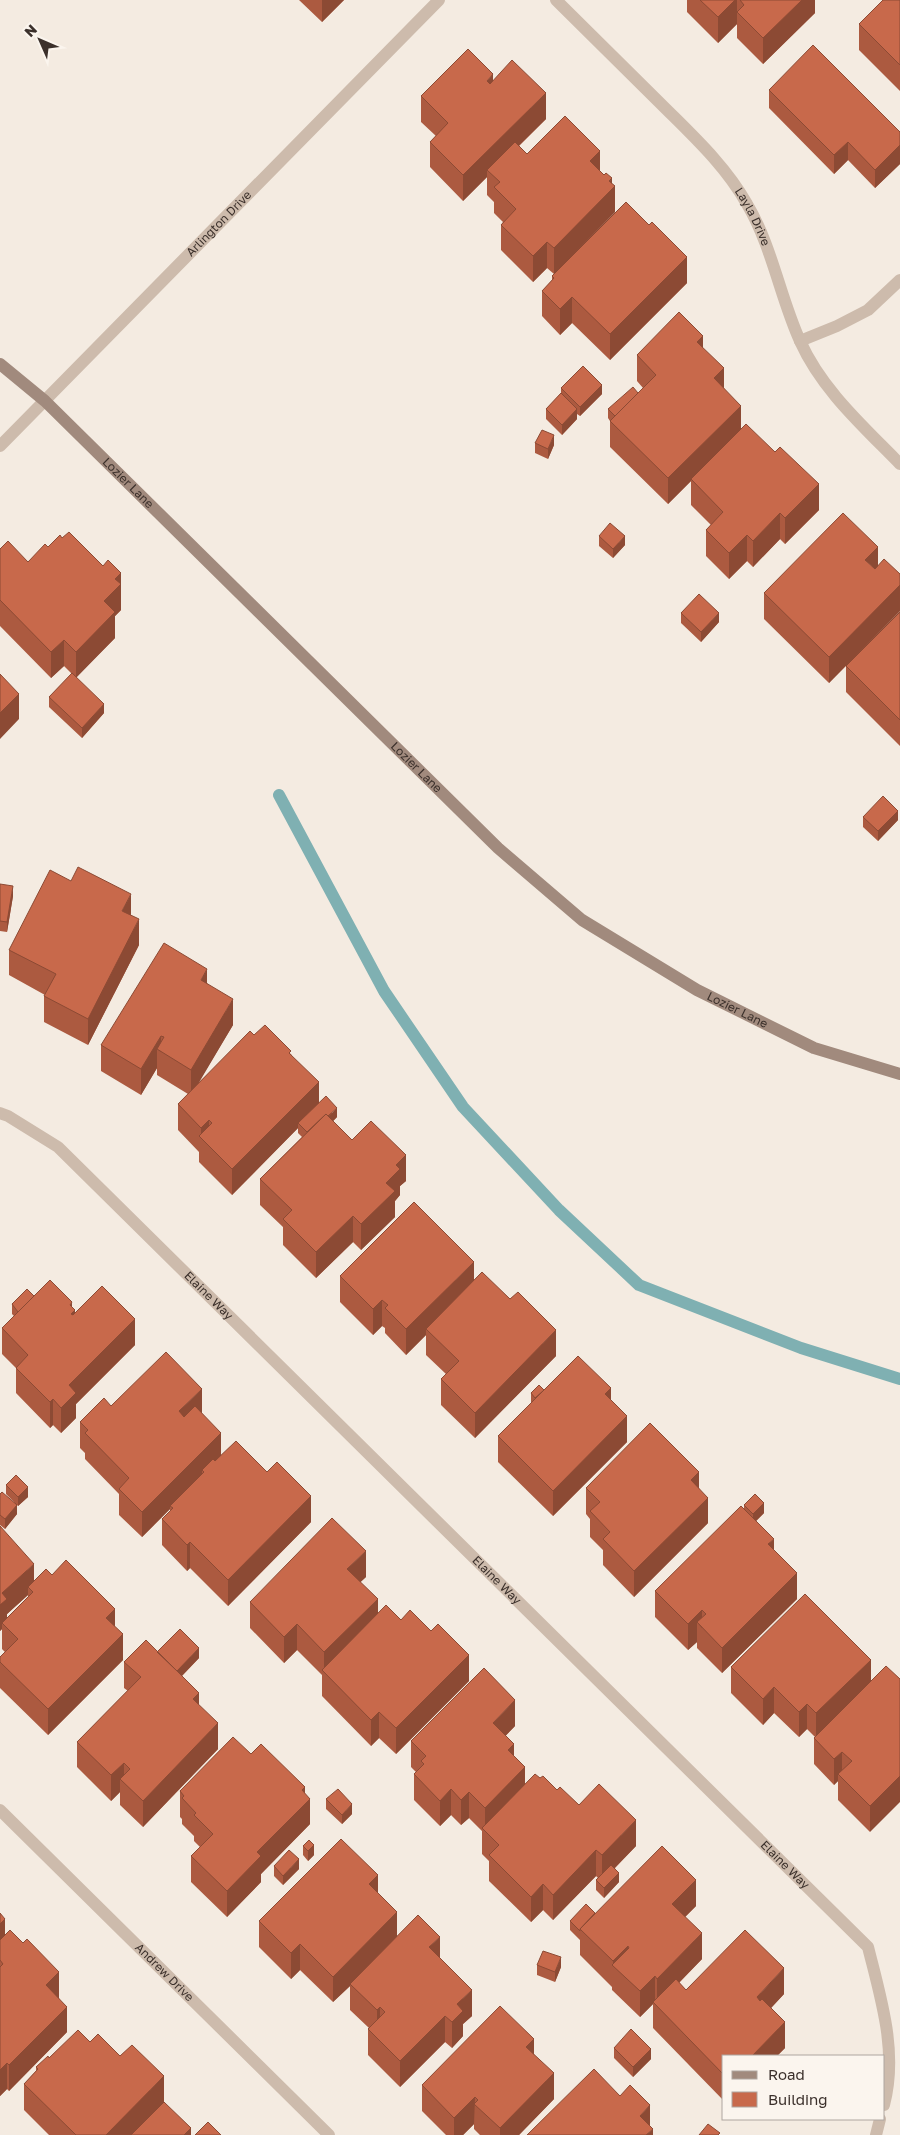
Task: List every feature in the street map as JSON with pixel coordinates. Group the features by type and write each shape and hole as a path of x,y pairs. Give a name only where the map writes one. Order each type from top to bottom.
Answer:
{"main road":[{"name":"Lozier Lane","path":"0,364 45,401 498,848 582,920 698,990 814,1048 900,1074"}],"street":[{"name":"Arlington Drive","path":"0,446 438,0"},
{"name":"Layla Drive","path":"556,0 726,171 748,204 761,231 800,342 820,376 848,410 900,464"},
{"path":"800,342 868,310 900,280"},
{"name":"Elaine Way","path":"0,1114 8,1116 58,1147 868,1947 888,2028 889,2085 885,2101"},
{"name":"Andrew Drive","path":"0,1810 329,2135"},
{"path":"876,2135 880,2120"}],"building":[{"path":"700,0 735,0 718,17"},
{"path":"740,0 802,0 763,38 737,12 744,5"},
{"path":"883,0 900,0 900,65 859,24"},
{"path":"813,45 900,132 900,145 875,170 848,142 834,155 769,90"},
{"path":"468,49 493,74 487,81 490,84 512,60 546,93 463,175 430,142 448,123 421,96"},
{"path":"565,116 600,151 590,161 604,175 606,173 612,178 609,181 615,186 554,248 547,242 533,256 501,225 516,209 494,187 500,182 487,170 515,142 527,154"},
{"path":"626,202 649,225 652,222 687,257 610,334 572,297 560,309 542,291 554,278 552,276"},
{"path":"679,312 703,336 697,342 724,368 714,378 741,406 668,478 610,421 656,375 637,355"},
{"path":"583,366 602,385 580,407 561,388"},
{"path":"633,387 638,393 615,416 608,409"},
{"path":"561,393 577,409 562,425 546,409"},
{"path":"746,424 775,452 780,447 819,484 785,518 780,513 753,541 747,535 729,553 706,530 723,512 691,479"},
{"path":"542,430 554,435 548,449 535,443"},
{"path":"843,513 878,547 865,560 875,569 884,559 900,574 900,585 829,657 764,593"},
{"path":"610,523 625,536 613,549 599,536"},
{"path":"69,532 103,566 108,560 121,573 115,579 121,584 104,601 115,612 76,652 64,640 51,652 0,600 0,549 8,541 28,562 45,544 48,547 60,535 62,538"},
{"path":"699,594 719,613 701,632 681,613"},
{"path":"900,612 900,720 846,666"},
{"path":"72,673 104,704 82,728 49,697"},
{"path":"0,674 19,694 0,713"},
{"path":"883,796 898,811 878,831 863,817"},
{"path":"78,867 131,894 122,911 139,919 88,1019 44,996 56,974 9,950 50,870 71,881"},
{"path":"0,884 13,886 7,922 0,921"},
{"path":"164,943 207,969 201,980 233,999 191,1070 157,1049 164,1037 161,1036 141,1069 101,1045"},
{"path":"265,1025 291,1051 289,1053 319,1082 232,1169 199,1136 212,1123 209,1120 201,1128 178,1104 250,1031 254,1035"},
{"path":"326,1096 337,1108 328,1116 326,1114 307,1132 298,1123"},
{"path":"326,1114 352,1140 371,1121 406,1155 396,1165 400,1169 386,1183 395,1191 361,1224 353,1216 316,1252 283,1219 292,1210 260,1179"},
{"path":"414,1202 474,1262 406,1329 385,1308 388,1305 382,1300 373,1309 340,1276"},
{"path":"482,1272 510,1299 518,1292 556,1330 475,1413 441,1379 459,1361 426,1329"},
{"path":"50,1280 72,1302 70,1305 75,1310 71,1314 73,1315 102,1286 135,1319 69,1385 76,1393 61,1408 53,1399 50,1402 16,1368 28,1355 2,1328"},
{"path":"27,1289 34,1296 18,1312 12,1304"},
{"path":"166,1352 202,1389 179,1411 184,1417 195,1406 221,1433 142,1512 119,1489 129,1478 85,1433 88,1430 80,1422 104,1398 111,1406"},
{"path":"578,1356 611,1388 605,1394 627,1416 553,1491 498,1436"},
{"path":"539,1385 544,1390 535,1398 531,1393"},
{"path":"650,1423 699,1472 691,1480 708,1498 634,1571 603,1539 610,1532 590,1511 600,1502 586,1488"},
{"path":"236,1441 267,1472 277,1462 311,1496 228,1580 190,1542 187,1545 162,1519 173,1508 170,1506 204,1472 202,1470 213,1459 215,1461"},
{"path":"16,1475 28,1487 18,1497 6,1485"},
{"path":"2,1492 17,1505 5,1519 0,1515 0,1494"},
{"path":"755,1494 764,1503 753,1514 744,1505"},
{"path":"741,1506 774,1539 768,1544 797,1573 722,1648 697,1622 706,1614 702,1610 688,1624 655,1591"},
{"path":"332,1518 366,1551 347,1569 378,1599 324,1652 297,1624 284,1637 250,1602"},
{"path":"0,1526 34,1564 2,1593 7,1599 0,1605"},
{"path":"66,1560 115,1609 106,1618 123,1634 48,1709 0,1662 0,1657 18,1639 2,1623 33,1592 28,1587 46,1569 52,1575"},
{"path":"805,1594 871,1660 816,1713 807,1704 799,1712 774,1687 763,1699 731,1667"},
{"path":"386,1605 401,1620 410,1610 431,1631 438,1624 469,1655 396,1728 379,1712 371,1720 322,1670"},
{"path":"180,1629 199,1648 177,1671 157,1652"},
{"path":"146,1640 199,1693 193,1699 218,1723 143,1801 120,1779 130,1769 124,1763 111,1775 77,1742 141,1677 124,1662"},
{"path":"886,1666 900,1679 900,1776 870,1806 838,1774 852,1761 842,1752 834,1759 814,1738"},
{"path":"484,1668 515,1700 493,1723 514,1744 508,1750 525,1767 485,1808 469,1792 461,1800 451,1789 440,1801 414,1774 424,1764 421,1761 426,1756 411,1741"},
{"path":"233,1737 251,1754 261,1744 305,1787 302,1790 310,1799 257,1852 261,1856 227,1891 191,1856 213,1834 194,1815 196,1813 182,1798 184,1796 180,1791"},
{"path":"535,1774 540,1778 543,1776 557,1790 560,1787 579,1805 599,1784 636,1820 602,1855 596,1850 553,1895 543,1884 531,1897 489,1855 499,1845 482,1828"},
{"path":"338,1789 352,1804 342,1815 326,1799"},
{"path":"341,1839 378,1875 369,1884 397,1912 333,1977 300,1944 291,1953 259,1921"},
{"path":"309,1840 314,1845 308,1851 303,1846"},
{"path":"662,1846 696,1880 672,1904 702,1933 657,1979 655,1976 640,1991 612,1965 629,1948 628,1946 613,1961 580,1929"},
{"path":"289,1850 299,1859 283,1876 274,1866"},
{"path":"611,1865 619,1873 604,1888 596,1880"},
{"path":"586,1904 595,1913 580,1931 570,1921"},
{"path":"0,1913 5,1919 0,1924"},
{"path":"418,1915 440,1937 429,1947 472,1990 457,2004 463,2011 452,2022 445,2016 400,2061 368,2029 385,2012 380,2007 377,2010 350,1984"},
{"path":"10,1930 23,1943 27,1939 59,1972 46,1985 67,2007 9,2065 7,2063 0,2070 0,1967 3,1964 0,1960 0,1940"},
{"path":"745,1930 784,1968 757,1997 760,2001 762,1999 785,2022 753,2055 722,2055 722,2073 653,2002 676,1979 686,1990"},
{"path":"543,1951 561,1957 555,1972 537,1965"},
{"path":"500,2006 534,2039 526,2047 554,2073 500,2128 474,2104 478,2100 475,2097 454,2118 422,2085"},
{"path":"631,2029 651,2049 633,2067 614,2048"},
{"path":"78,2030 90,2042 98,2034 120,2056 132,2045 164,2076 106,2135 76,2135 24,2084 38,2069 36,2067 48,2056 49,2058"},
{"path":"594,2069 620,2096 630,2085 650,2105 640,2116 653,2129 646,2135 527,2135"},
{"path":"164,2102 191,2128 184,2135 131,2135"},
{"path":"208,2122 221,2135 195,2135"},
{"path":"708,2124 720,2133 718,2135 699,2135"}],"waterway":[{"path":"279,795 384,991 463,1107 559,1210 639,1285 801,1348 900,1379"}]}
